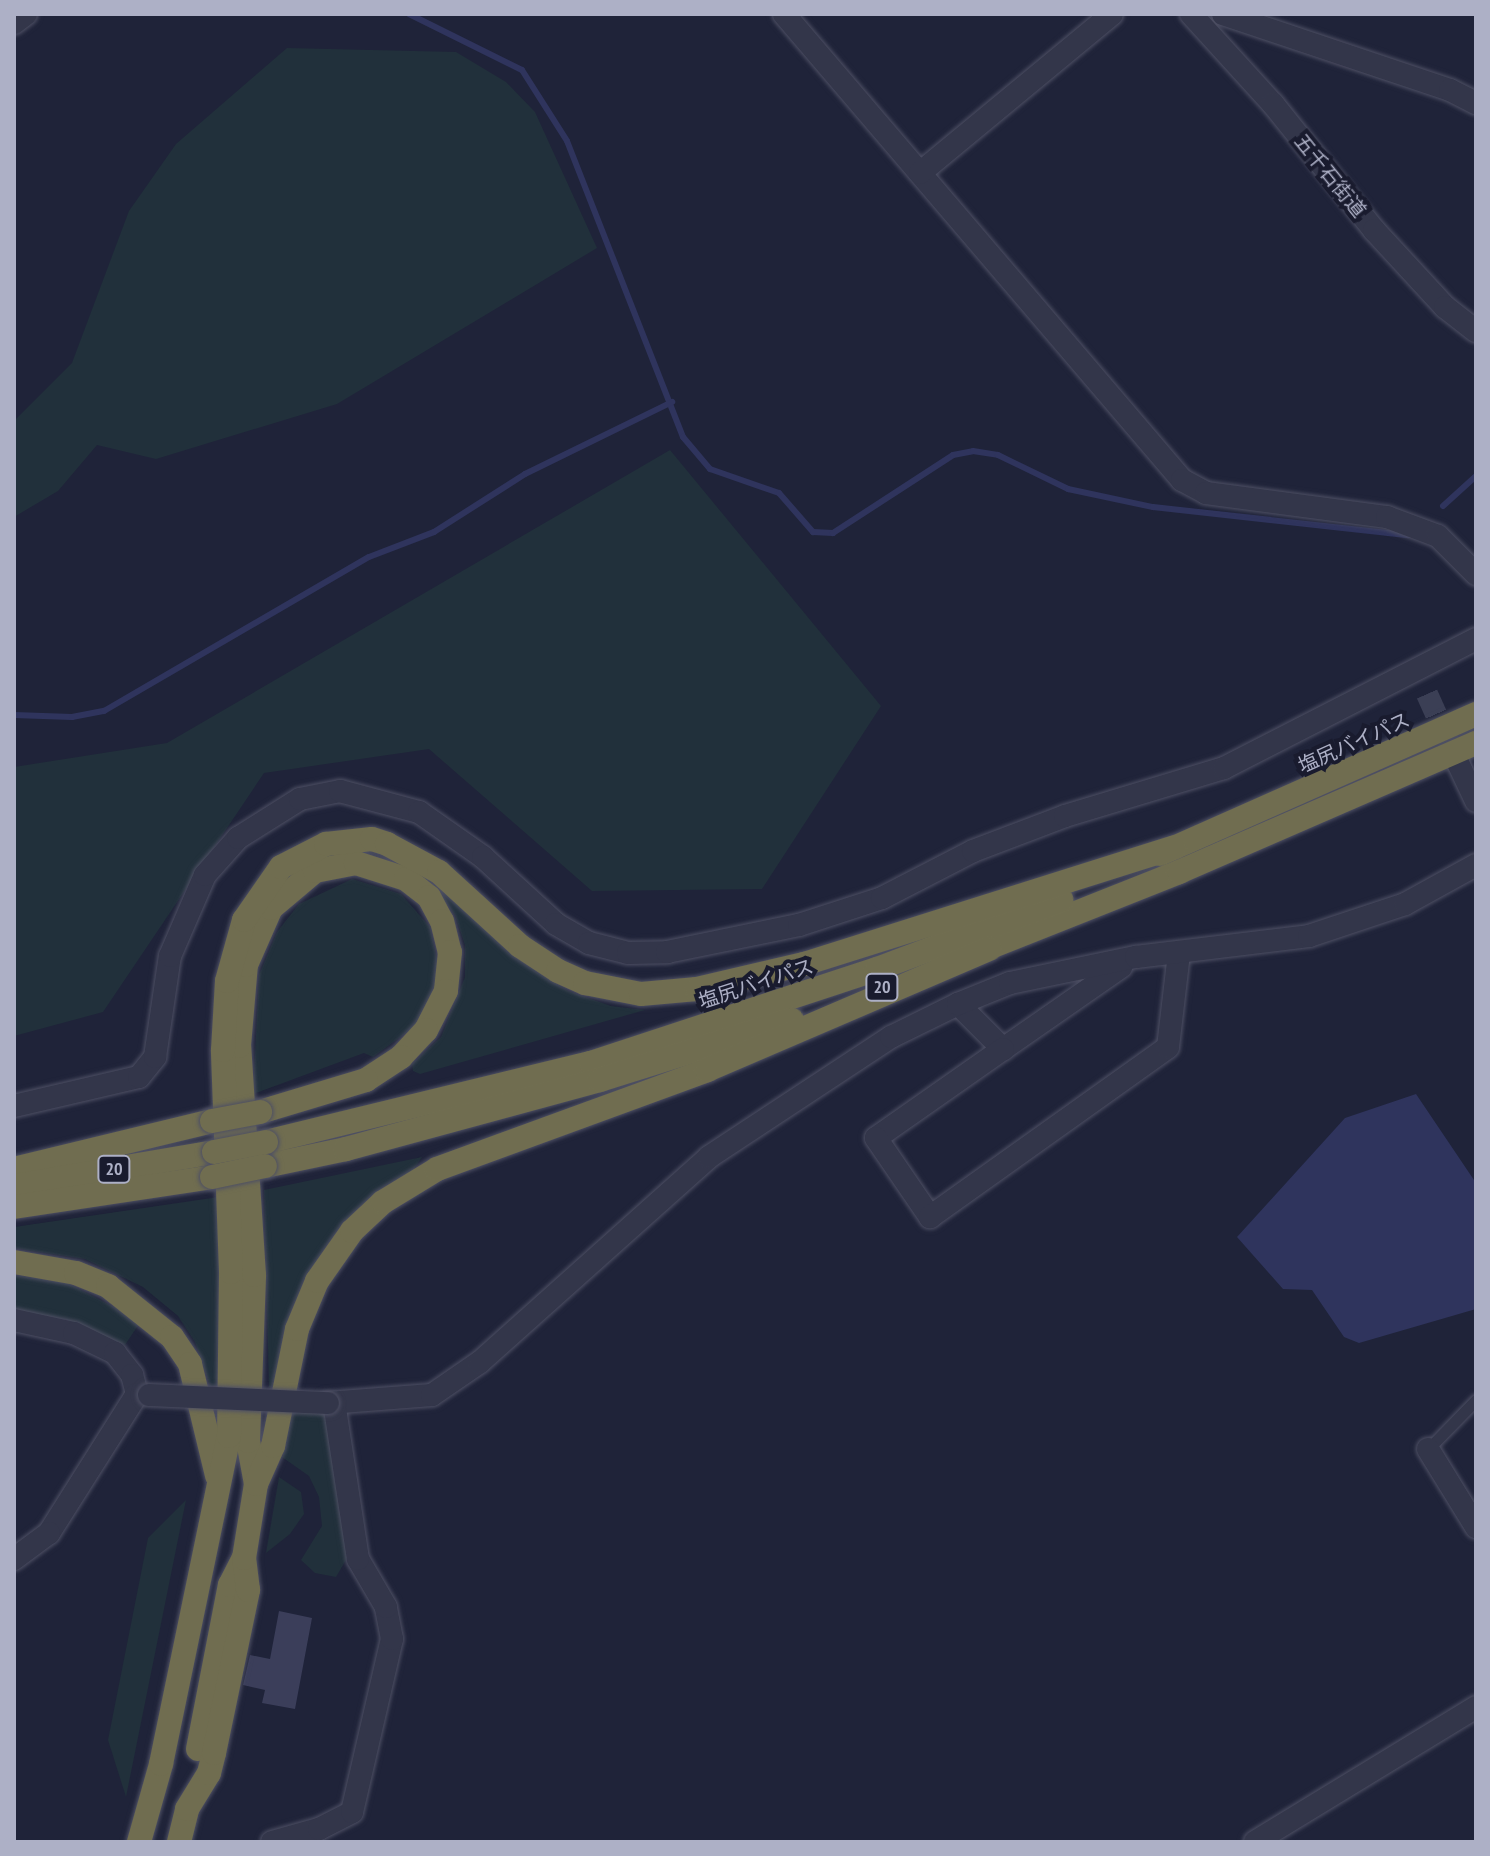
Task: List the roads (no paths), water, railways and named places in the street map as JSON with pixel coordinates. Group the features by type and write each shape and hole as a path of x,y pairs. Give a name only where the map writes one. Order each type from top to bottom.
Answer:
{"highway":[{"name":"塩尻バイパス","path":"14,1207 212,1177 266,1154 591,1063 783,1001 1078,894 1174,847 1476,714"},
{"name":"塩尻バイパス","path":"14,1186 214,1152 266,1154 346,1149 600,1080 989,949 1476,743"},
{"path":"136,1837 150,1799 204,1552 217,1476 229,1436 225,996 244,920 268,881 293,858 326,844 372,839 439,872 508,936 558,971 585,983 641,994 697,989 804,964 1174,847"},
{"path":"14,1169 212,1121 260,1112 366,1080 401,1057 426,1030 446,991 450,952 442,921 429,897 406,879 356,863 315,871 271,908 246,965 239,1046 254,1275 248,1441 256,1484"},
{"path":"178,1839 187,1809 209,1773 214,1753 248,1590 244,1558 256,1484 273,1446 307,1300 339,1245 383,1202 437,1169 707,1070 989,949"},
{"path":"14,1262 76,1273 108,1286 172,1337 190,1364 217,1476"}],"street":[{"path":"14,23 26,14"},
{"path":"784,14 1182,480 1206,493 1387,517 1438,536 1476,574"},
{"path":"920,173 1112,14"},
{"name":"五千石街道","path":"1191,14 1273,104 1374,230 1445,307 1476,331"},
{"path":"1223,14 1450,90 1476,103"},
{"path":"14,1106 139,1077 155,1057 170,956 205,875 238,838 300,799 340,791 419,812 483,857 556,924 589,943 628,953 667,952 799,925 882,898 973,851 1051,821 1224,768 1417,673 1476,639"},
{"path":"1417,673 1427,694"},
{"path":"1458,763 1476,801"},
{"path":"143,1395 331,1403 432,1395 480,1362 709,1157 891,1037 1010,983 1136,957 1309,936 1362,921 1476,865"},
{"path":"1136,957 876,1138 930,1217 1168,1047 1179,953"},
{"path":"958,1004 1003,1049"},
{"path":"14,1320 74,1333 115,1353 143,1395"},
{"path":"14,1559 49,1533 143,1395"},
{"path":"272,1842 319,1829 352,1812 392,1639 386,1607 358,1559 331,1403"},
{"path":"1428,1449 1476,1527"},
{"path":"1255,1842 1476,1707"}],"lane":[{"path":"1428,1449 1476,1400"}],"water":[{"path":"1416,1094 1476,1183 1476,1309 1359,1343 1344,1337 1312,1290 1283,1289 1237,1237 1345,1118"}],"waterway":[{"path":"409,14 522,70 567,141 683,437 710,469 779,493 813,532 833,533 953,455 973,451 998,455 1068,489 1153,507 1408,535"},
{"path":"14,715 72,717 104,711 369,557 434,532 525,474 672,402"},
{"path":"1443,506 1476,476"}],"tunnel":[{"path":"1427,694 1458,763"}]}
